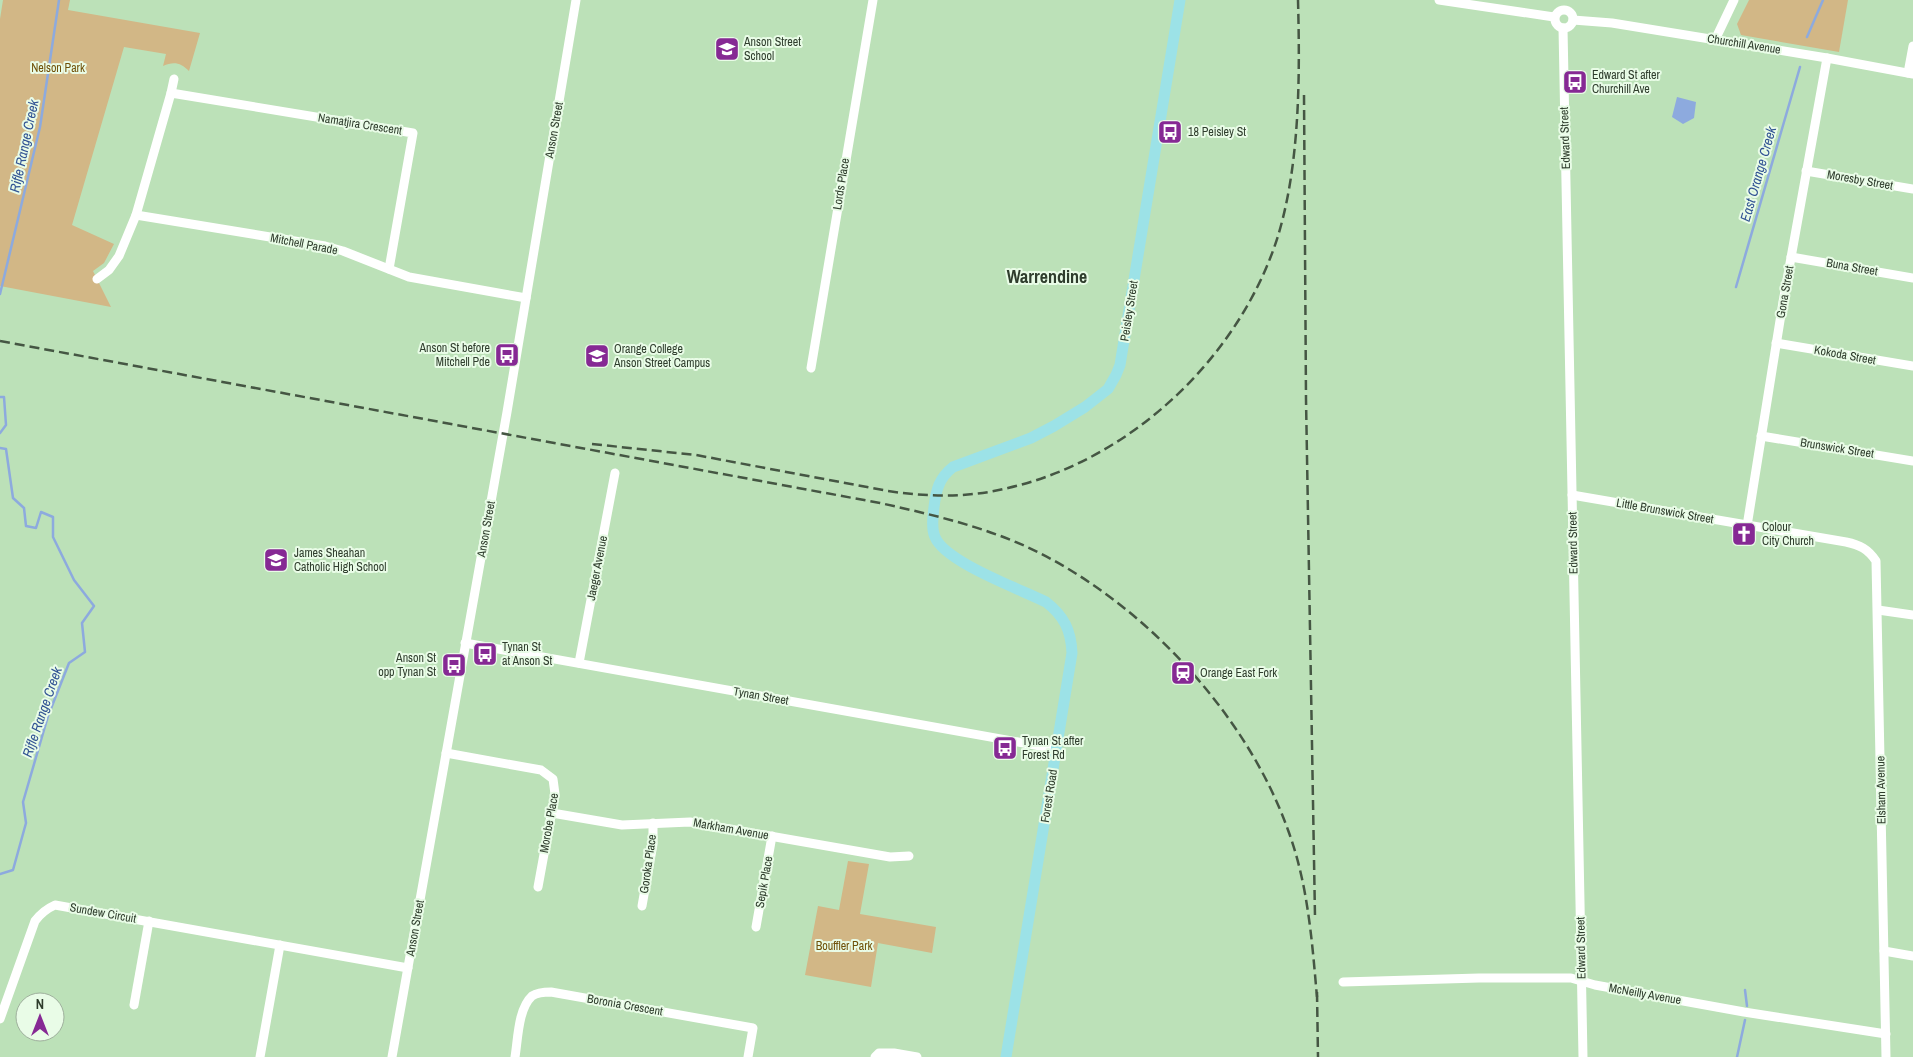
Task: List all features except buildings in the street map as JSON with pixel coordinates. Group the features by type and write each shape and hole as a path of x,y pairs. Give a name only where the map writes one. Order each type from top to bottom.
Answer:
{"main road":[{"name":"Peisley Street","path":"933,519 936,490 945,474 953,467 1031,438 1085,408 1108,388 1116,375 1120,365 1180,0"},
{"name":"Forest Road","path":"933,519 935,537 949,555 962,563 1046,602 1056,610 1065,622 1070,634 1072,653 1006,1057"}],"street":[{"name":"Anson Street","path":"392,1057 500,451 576,0"},
{"name":"Lords Place","path":"811,368 873,0"},
{"path":"1438,0 1554,17"},
{"path":"1715,40 1734,0"},
{"path":"1565,5 1572,14 1573,20 1569,27 1563,28 1555,23 1554,17 1565,5"},
{"name":"Churchill Avenue","path":"1573,20 1612,23 1827,58 1911,74"},
{"name":"Edward Street","path":"1563,28 1583,1057"},
{"path":"1911,74 1913,46"},
{"name":"Gona Street","path":"1747,526 1776,343 1827,58"},
{"path":"97,279 109,270 120,256 136,215 174,79"},
{"name":"Namatjira Crescent","path":"171,93 413,133 389,270"},
{"name":"Moresby Street","path":"1806,171 1913,189"},
{"name":"Mitchell Parade","path":"136,215 325,246 409,277 526,298"},
{"name":"Buna Street","path":"1791,257 1913,278"},
{"name":"Kokoda Street","path":"1776,343 1913,366"},
{"name":"Brunswick Street","path":"1761,436 1913,461"},
{"name":"Jaeger Avenue","path":"578,663 615,473"},
{"name":"Little Brunswick Street","path":"1572,495 1846,542"},
{"name":"Elsham Avenue","path":"1846,542 1871,552 1876,561 1886,1057"},
{"path":"1878,610 1913,615"},
{"name":"Tynan Street","path":"465,643 1057,749"},
{"name":"Morobe Place","path":"446,753 541,770 553,779 556,787 538,887"},
{"name":"Markham Avenue","path":"552,813 614,824 690,822 890,857 909,856"},
{"name":"Goroka Place","path":"642,906 653,844 653,823"},
{"name":"Sepik Place","path":"756,927 772,836"},
{"name":"Sundew Circuit","path":"0,1019 35,921 47,908 55,905 408,968"},
{"path":"134,1005 149,922"},
{"path":"260,1057 280,945"},
{"path":"1884,951 1913,956"},
{"name":"McNeilly Avenue","path":"1343,982 1479,978 1571,978 1744,1012 1886,1034"},
{"name":"Boronia Crescent","path":"515,1057 523,1014 527,1003 533,995 540,992 552,992 753,1028 748,1057"},
{"path":"875,1057 879,1053 894,1053 917,1057"}],"green space":[{"name":"Nelson Park","path":"3,0 70,0 68,10 200,33 189,71 177,64 163,66 166,54 124,47 72,225 114,244 104,263 93,271 111,307 0,286 0,19"},
{"path":"1749,0 1848,0 1839,52 1741,35 1737,24"},
{"name":"Bouffler Park","path":"848,861 869,864 860,914 936,927 932,953 878,943 871,987 805,975 818,906 839,910"}],"water":[{"path":"1677,97 1696,102 1694,118 1683,124 1672,117"}],"waterway":[{"name":"Rifle Range Creek","path":"0,294 40,127 59,0"},
{"name":"East Orange Creek","path":"1807,37 1823,0"},
{"name":"East Orange Creek","path":"1736,287 1800,67"},
{"name":"Rifle Range Creek","path":"0,397 4,397 6,425 0,433"},
{"name":"Rifle Range Creek","path":"0,448 6,449 13,498 24,508 26,526 36,528 41,512 53,517 53,537 74,580 94,606 82,623 85,652 69,663 48,716 23,802 26,823 13,870 0,874"},
{"name":"East Orange Creek","path":"1745,990 1747,1006"},
{"name":"East Orange Creek","path":"1737,1057 1745,1020"}],"railway":[{"path":"592,444 696,455 888,491 933,495 978,494 1008,488 1053,474 1097,454 1137,428 1175,397 1208,362 1237,322 1261,280 1278,236 1291,179 1295,149 1299,59 1298,0"},
{"path":"1304,95 1306,399 1315,917"},
{"path":"0,341 880,503 971,526 1025,546 1067,568 1108,596 1147,628 1184,663 1216,702 1245,743 1269,786 1295,850 1305,892 1317,997"},
{"path":"1317,992 1318,1057"}],"place":[{"name":"Anson Street School","path":"727,49"},
{"name":"Edward St after Churchill Ave","path":"1575,82"},
{"name":"18 Peisley St","path":"1170,132"},
{"name":"Anson St before Mitchell Pde","path":"507,355"},
{"name":"Orange College Anson Street Campus","path":"597,356"},
{"name":"Colour City Church","path":"1744,534"},
{"name":"James Sheahan Catholic High School","path":"276,560"},
{"name":"Tynan St at Anson St","path":"485,654"},
{"name":"Anson St opp Tynan St","path":"454,665"},
{"name":"Orange East Fork","path":"1183,673"},
{"name":"Tynan St after Forest Rd","path":"1005,748"}],"district":[{"name":"Warrendine","path":"1047,276"}]}
